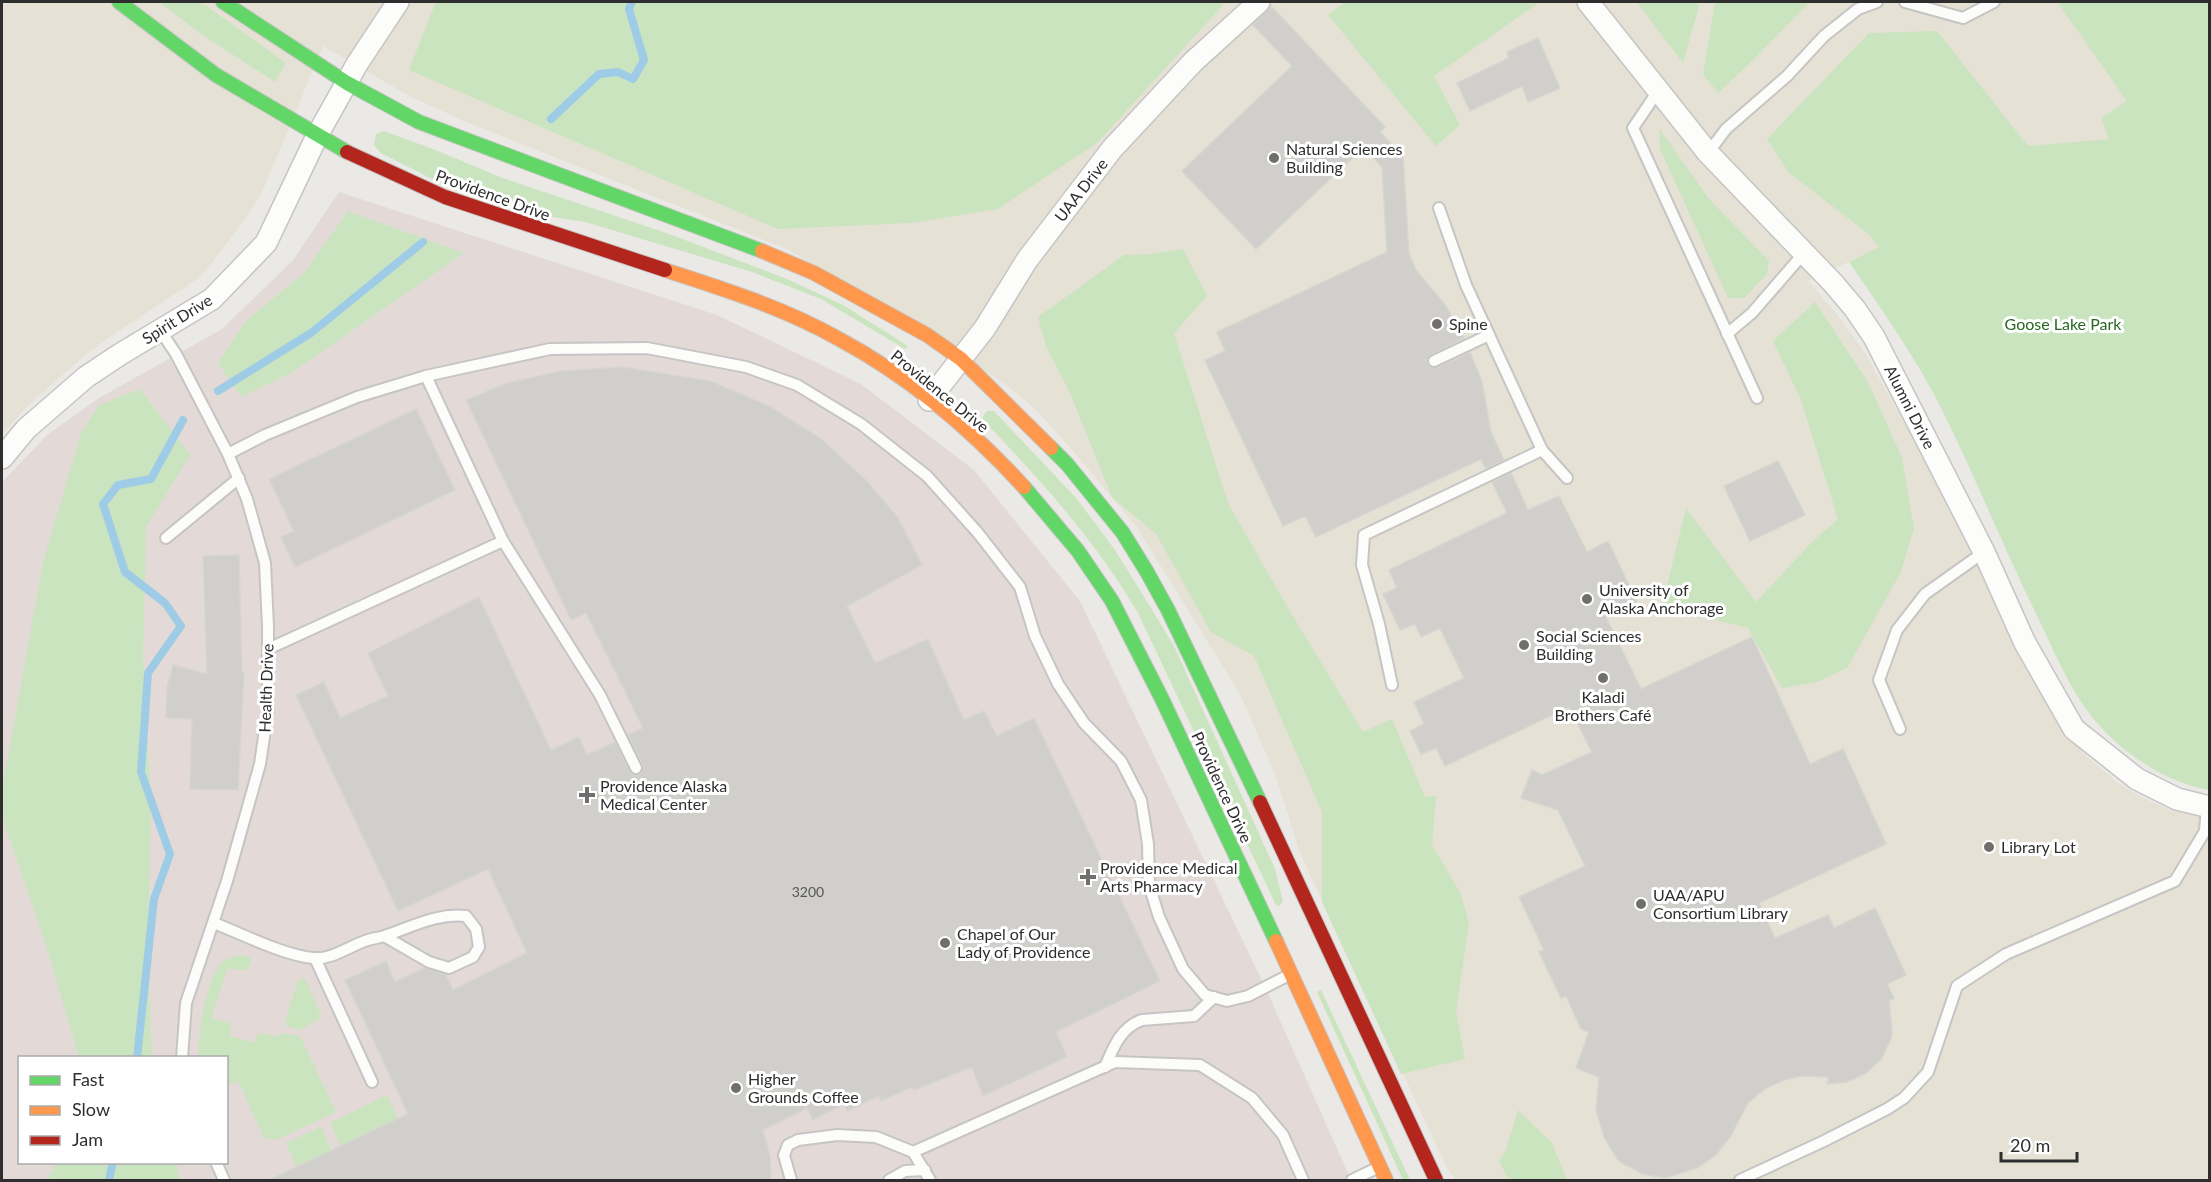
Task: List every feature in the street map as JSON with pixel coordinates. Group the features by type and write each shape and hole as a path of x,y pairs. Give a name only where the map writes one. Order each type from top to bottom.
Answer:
{"main road":[{"name":"Providence Drive","path":"119,2 216,75 358,158 445,197 748,297 838,338 897,374 959,424 997,459 1045,510 1078,551 1112,601 1162,699 1386,1180"},
{"name":"Providence Drive","path":"223,2 347,83 419,122 814,273 888,313 961,358 1067,464 1123,533 1147,572 1168,610 1324,937 1436,1180"}],"street":[{"name":"Spirit Drive","path":"2,458 26,429 86,377 212,299 266,243 318,134 357,64 398,2"},
{"name":"UAA Drive","path":"929,400 985,328 1027,260 1112,148 1193,62 1258,2"},
{"name":"Alumni Drive","path":"1588,2 1708,153 1855,309 1874,337 1984,552 2025,643 2074,729 2137,779 2178,798 2208,807"}],"lane":[{"path":"1708,153 1726,129 1787,76 1824,36 1858,9 1877,2"},
{"path":"1905,2 1963,18 1994,2"},
{"path":"1658,91 1633,129 1757,398"},
{"path":"1439,208 1466,285 1542,450 1567,478"},
{"path":"1727,334 1752,313 1804,253"},
{"name":"Health Drive","path":"160,330 176,354 228,454 254,519 265,563 268,649 268,710 260,764 248,811 186,1003 182,1056"},
{"path":"1434,361 1489,335"},
{"path":"228,454 265,435 357,397 426,376 550,349 647,348 756,370 797,385 861,424 927,476 978,533 1020,587 1035,636 1058,684 1084,723 1121,760 1140,800 1148,844 1149,885 1159,917 1184,969 1205,995 1227,1001 1248,996 1292,974"},
{"path":"426,376 503,541 600,695 636,768"},
{"path":"1392,685 1379,624 1362,565 1364,535 1542,450"},
{"path":"166,538 239,478"},
{"path":"268,649 503,541"},
{"path":"1900,729 1879,680 1897,630 1925,594 1984,552"},
{"path":"1740,1180 1833,1137 1904,1098 1928,1072 1957,986 2006,954 2175,881 2205,831 2208,807"},
{"path":"213,923 271,945 315,958 338,953 365,940 384,936 436,917 466,916 476,929 479,947 473,957 449,968 429,962 384,936"},
{"path":"315,958 372,1082"},
{"path":"1105,1067 1113,1047 1124,1030 1134,1022 1194,1016 1214,997"},
{"path":"913,1152 1115,1062 1200,1065 1251,1098 1283,1136 1303,1180"},
{"path":"791,1180 784,1155 788,1145 798,1140 837,1135 876,1137 913,1152 928,1175"},
{"path":"217,1164 224,1180"},
{"path":"1352,1180 1380,1167"},
{"path":"889,1180 905,1171 928,1175"}],"shaded area":[{"name":"University of Alaska Anchorage","path":"2,2 2205,2 2199,98 1808,281 1835,312 1867,356 1936,481 2049,708 2069,737 2086,756 2118,783 2143,798 2173,811 2209,819 2209,1180 1456,1180 1447,1168 1300,853 1275,774 1240,694 1136,526 1034,408 1004,383 789,250 469,123 411,97 323,46 263,190 249,214 212,263 197,279 107,339 77,362 31,403 2,434"},
{"name":"Providence Alaska Medical Center","path":"339,192 717,315 861,384 974,470 1080,601 1266,989 1351,1180 2,1180 2,482 47,435 99,398 222,329 293,260"}],"green space":[{"path":"159,2 201,2 286,63 275,82 198,32"},
{"path":"439,2 1220,2 1223,5 1097,143 998,209 911,223 778,229 409,70 435,4"},
{"path":"1345,2 1540,2 1434,76 1460,125 1436,146 1328,15"},
{"path":"1637,2 1697,2 1699,6 1683,63"},
{"path":"1715,2 1810,2 1718,93 1703,74"},
{"name":"Goose Lake Park","path":"2059,2 2209,2 2209,790 2178,781 2135,757 2109,736 2080,701 2015,570 1933,392 1899,335 1849,262 1879,247 1870,235 1789,173 1767,139 1869,33 1937,31 2028,146 2109,139 2101,118 2127,101"},
{"path":"1659,128 1709,199 1769,261 1767,274 1744,298 1728,298 1660,149"},
{"path":"384,131 500,177 672,235 787,279 843,305 908,346 905,349 821,299 752,272 585,222 520,212 434,180 381,153 374,145 376,134"},
{"path":"348,211 464,253 291,373 241,397 218,363 246,321 305,272"},
{"path":"1183,249 1207,296 1174,333 1228,503 1363,732 1392,719 1425,797 1436,796 1432,845 1461,894 1469,924 1456,1011 1465,1059 1401,1074 1322,902 1322,812 1254,656 1211,632 1156,534 1112,497 1070,393 1046,346 1038,317 1124,255"},
{"path":"1815,302 1868,382 1902,458 1914,529 1900,574 1847,668 1817,682 1782,688 1748,628 1662,607 1686,508 1756,602 1812,542 1838,519 1801,400 1773,341"},
{"path":"140,389 190,455 146,527 143,659 151,804 148,947 152,1056 79,1056 43,936 4,823 3,785 43,562 81,434 99,405"},
{"path":"987,411 994,411 1077,499 1115,550 1174,646 1275,869 1283,902 1279,906 1276,905 1138,613 1086,537 1030,470 982,418"},
{"path":"249,956 251,964 244,971 228,968 211,1018 229,1023 230,1036 255,1042 257,1035 261,1033 279,1037 281,1033 300,1036 336,1112 276,1140 264,1138 238,1081 228,1086 228,1056 198,1056 199,1036 211,983 220,965 230,958"},
{"path":"305,978 322,1018 299,1030 284,1025 298,980"},
{"path":"1321,990 1410,1180 1403,1180 1317,992"},
{"path":"387,1095 398,1119 341,1146 330,1123"},
{"path":"1518,1110 1552,1143 1567,1180 1509,1180 1499,1161 1506,1150"},
{"path":"321,1127 331,1150 297,1167 286,1143"},
{"path":"55,1164 177,1164 179,1180 47,1180"}],"building":[{"path":"1271,6 1385,127 1380,132 1403,157 1409,254 1416,270 1446,306 1464,338 1430,355 1427,364 1437,368 1470,352 1482,382 1491,432 1504,460 1486,469 1481,459 1316,537 1305,516 1283,526 1205,360 1225,351 1217,332 1387,252 1382,167 1364,147 1256,249 1182,171 1292,66 1253,25"},
{"path":"1538,38 1560,88 1528,102 1522,86 1470,111 1457,83 1509,58 1507,52"},
{"name":"Providence Alaska Medical Center","path":"623,367 710,381 771,407 820,438 867,481 898,518 922,565 847,606 875,663 928,639 964,720 984,711 997,736 1034,718 1160,981 1056,1032 1067,1057 983,1096 972,1067 914,1090 912,1087 881,1101 879,1096 847,1111 844,1104 813,1120 807,1108 763,1130 770,1156 771,1180 269,1180 408,1114 345,980 386,961 395,982 424,968 446,975 453,990 527,953 488,869 398,911 296,695 324,682 340,718 388,696 368,653 479,597 551,750 579,737 587,755 615,742 631,774 639,775 642,772 643,765 628,735 643,728 586,613 571,620 466,400 508,383 561,371"},
{"path":"416,409 455,490 295,567 281,537 294,531 269,479"},
{"path":"1778,461 1805,515 1750,541 1724,486"},
{"name":"UAA/APU Consortium Library","path":"1511,473 1528,510 1559,496 1587,552 1608,541 1637,602 1606,617 1641,689 1752,637 1810,764 1843,749 1886,844 1759,903 1775,938 1828,915 1834,928 1875,908 1906,975 1887,984 1894,998 1889,1001 1892,1030 1891,1039 1881,1059 1866,1073 1847,1082 1827,1084 1829,1077 1801,1076 1766,1088 1748,1103 1730,1137 1716,1155 1697,1168 1665,1178 1643,1174 1624,1164 1617,1159 1604,1137 1596,1110 1599,1077 1576,1068 1589,1032 1581,1029 1566,996 1561,998 1539,952 1544,950 1519,897 1585,866 1558,810 1521,798 1532,770 1542,775 1592,752 1569,707 1445,766 1436,748 1421,754 1410,731 1424,724 1414,702 1464,678 1440,628 1421,637 1415,624 1400,630 1383,594 1397,588 1389,570 1507,513 1492,482"},
{"path":"239,555 242,673 244,673 238,790 190,789 192,719 166,718 167,687 173,665 207,674 203,556"}],"waterway":[{"path":"551,119 599,74 618,72 633,79 644,60 629,9 632,2"},
{"path":"218,391 311,333 423,242"},
{"path":"137,1056 154,899 170,854 141,772 148,673 181,626 165,603 125,572 103,504 118,485 151,479 183,420"},
{"path":"109,1180 113,1164"}],"traffic: fast":[{"path":"119,2 216,75 347,152"},
{"path":"223,2 347,83 419,122 762,251"},
{"path":"1051,448 1067,464 1123,533 1147,572 1168,610 1260,802"},
{"path":"1024,487 1078,551 1112,601 1162,699 1276,941"}],"traffic: slow":[{"path":"762,251 814,273 927,335 961,359 1051,448"},
{"path":"665,270 731,292 797,318 865,354 938,405 1024,487"},
{"path":"1276,941 1386,1180"}],"traffic: jam":[{"path":"347,152 445,197 665,270"},
{"path":"1260,802 1436,1180"}],"place":[{"name":"Natural Sciences Building","path":"1274,158"},
{"name":"Spine","path":"1437,324"},
{"name":"University of Alaska Anchorage","path":"1587,599"},
{"name":"Social Sciences Building","path":"1524,645"},
{"name":"Kaladi Brothers Café","path":"1603,678"},
{"name":"Providence Alaska Medical Center","path":"587,795"},
{"name":"Library Lot","path":"1989,847"},
{"name":"Providence Medical Arts Pharmacy","path":"1088,877"},
{"name":"UAA/APU Consortium Library","path":"1641,904"},
{"name":"Chapel of Our Lady of Providence","path":"945,943"},
{"name":"Higher Grounds Coffee","path":"736,1088"}]}
